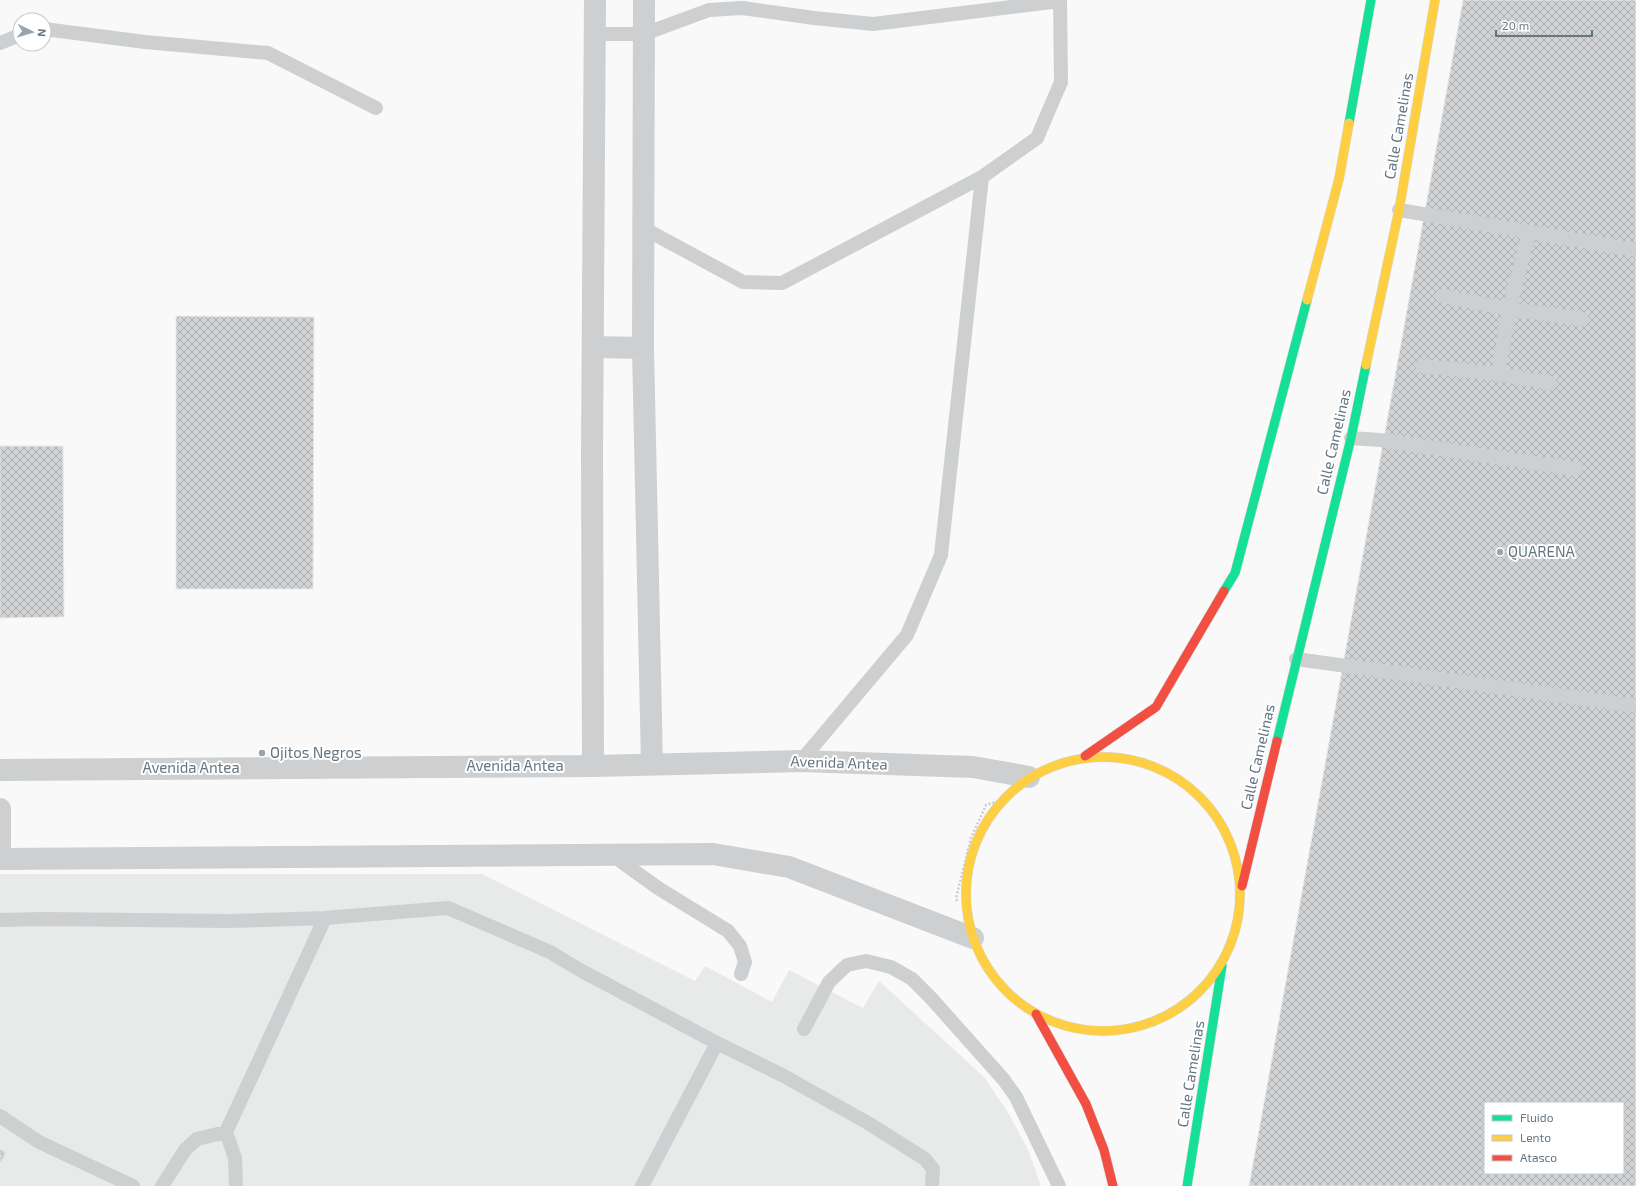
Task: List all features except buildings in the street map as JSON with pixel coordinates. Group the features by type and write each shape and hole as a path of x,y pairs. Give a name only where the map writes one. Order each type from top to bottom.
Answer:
{"main road":[{"path":"1222,966 1195,998 1159,1021 1118,1032 1075,1030 1036,1014 997,982 973,938 966,902 968,865 981,830 1002,800 1029,776 1085,756 1156,707 1235,573 1339,179 1371,0"},
{"name":"Calle Camelinas","path":"1187,1186 1222,966 1351,438 1399,210 1435,0"},
{"path":"1085,756 1142,760 1192,786 1228,831 1242,886"},
{"path":"1036,1014 1086,1104 1104,1150 1112,1186"}],"street":[{"path":"593,766 595,0"},
{"path":"644,0 643,348 652,764"},
{"path":"593,347 643,348"},
{"name":"Avenida Antea","path":"0,770 593,766 801,761 973,767 1029,776"},
{"path":"0,809 0,859 712,854 789,867 973,938"}],"lane":[{"path":"594,34 644,34 709,10 742,8 873,24 1060,1 1061,82 1037,138 982,177 782,283 743,282 644,228"},
{"path":"52,30 145,42 268,53 376,108"},
{"path":"0,44 12,39"},
{"path":"801,761 907,635 941,555 982,177"},
{"path":"1399,210 1636,250"},
{"path":"1498,374 1509,309 1529,232"},
{"path":"1442,296 1509,309 1582,319"},
{"path":"1422,366 1498,374 1550,383"},
{"path":"1351,438 1380,440 1575,469"},
{"path":"1296,659 1636,706"},
{"path":"612,855 658,888 728,931 740,946 745,962 741,974"},
{"path":"0,920 59,919 229,921 325,918 448,908 550,952 580,970 717,1043 782,1075 868,1123 925,1159 933,1169 932,1186"},
{"path":"236,1186 235,1158 226,1132 325,918"},
{"path":"804,1029 830,982 847,965 866,961 891,967 912,979 936,1004 1012,1092 1059,1186"},
{"path":"642,1186 717,1043"},
{"path":"0,1116 39,1142 133,1186"},
{"path":"162,1186 185,1150 197,1139 226,1132"}],"path":[{"path":"973,938 956,898 971,838 986,805 1002,800"}],"shaded area":[{"path":"0,874 482,874 695,981 705,966 772,1002 789,970 863,1008 879,981 984,1077 1009,1114 1029,1152 1041,1186 0,1186"}],"traffic: fast":[{"path":"1349,123 1371,0"},
{"path":"1224,591 1235,573 1307,300"},
{"path":"1277,741 1351,438 1366,365"},
{"path":"1187,1186 1222,966"}],"traffic: slow":[{"path":"1366,365 1399,210 1435,0"},
{"path":"1307,300 1339,179 1349,123"},
{"path":"1103,757 1130,760 1155,767 1179,780 1200,797 1217,818 1230,842 1237,867 1240,894 1237,921 1230,946 1217,970 1200,991 1179,1008 1155,1021 1130,1028 1103,1031 1076,1028 1051,1021 1027,1008 1006,991 989,970 976,946 969,921 966,894 969,867 976,842 989,818 1006,797 1027,780 1051,767 1076,760 1103,757"}],"traffic: jam":[{"path":"1085,756 1156,707 1224,591"},
{"path":"1242,886 1277,741"},
{"path":"1036,1014 1086,1104 1104,1150 1113,1186"}],"place":[{"name":"QUARENA","path":"1500,552"},
{"name":"Ojitos Negros","path":"262,753"}]}
